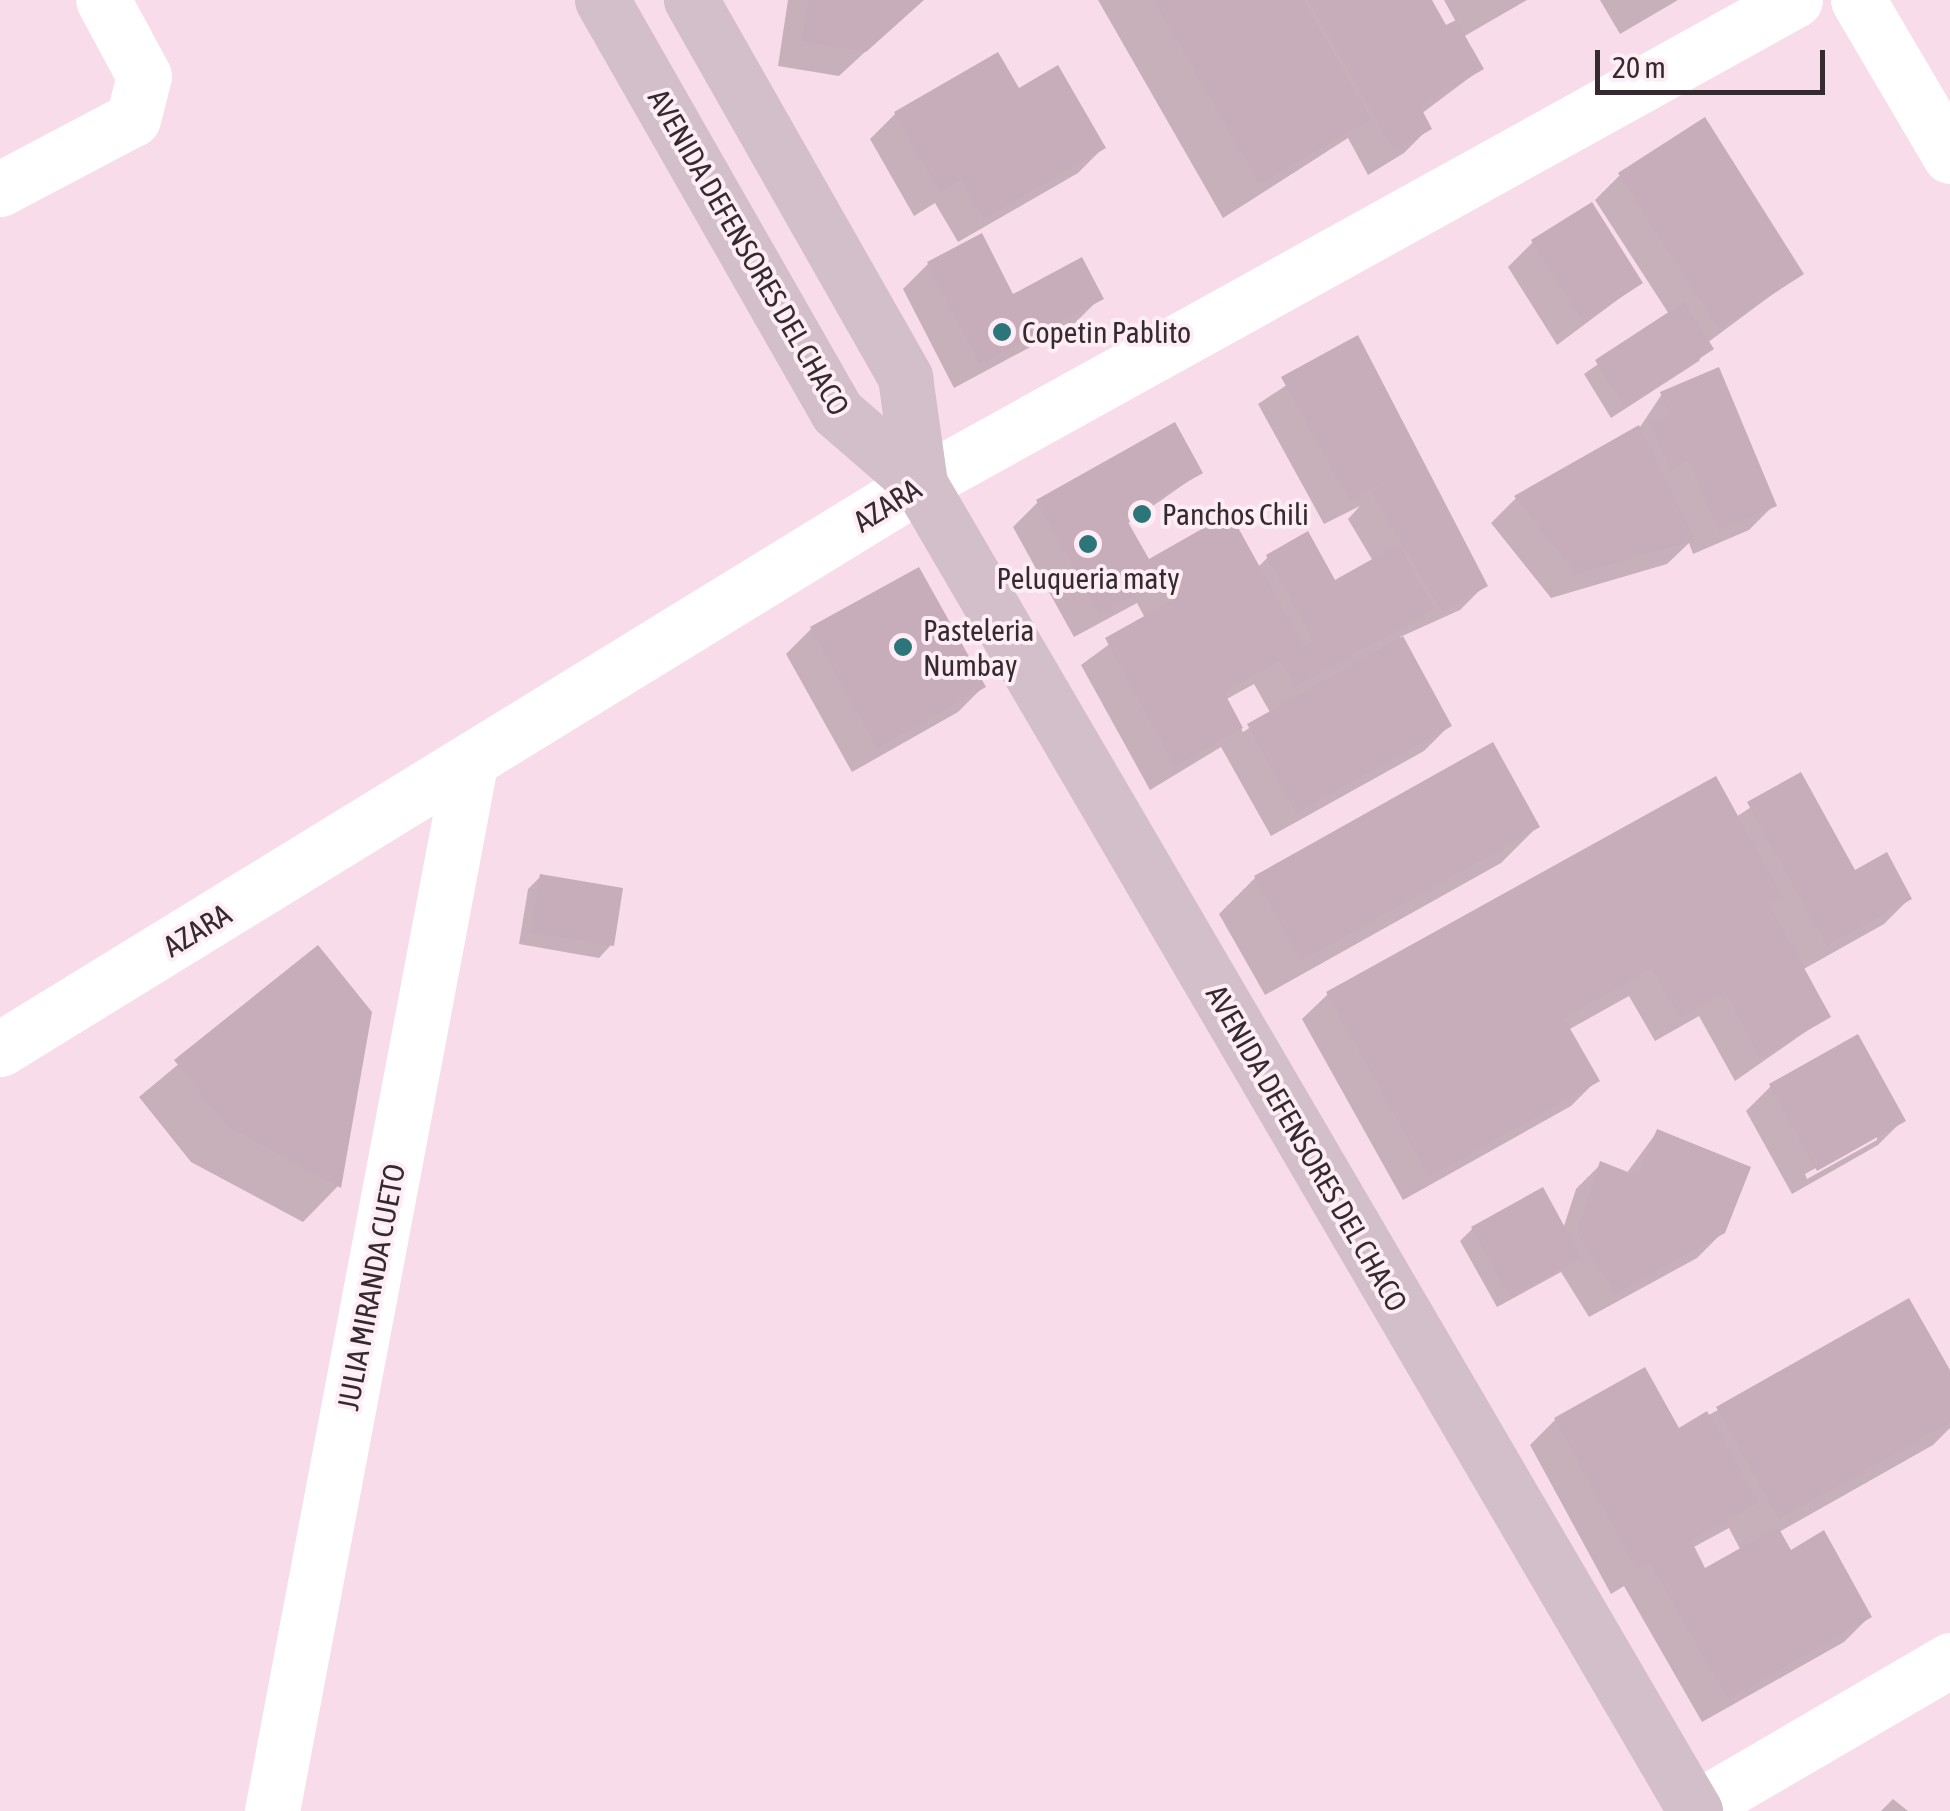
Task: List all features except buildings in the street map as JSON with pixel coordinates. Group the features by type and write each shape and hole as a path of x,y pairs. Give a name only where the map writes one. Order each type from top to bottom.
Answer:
{"street":[{"path":"0,189 133,119 144,76 103,0"},
{"name":"AVENIDA DEFENSORES DEL CHACO","path":"602,0 837,412 920,484 1693,1810"},
{"name":"AVENIDA DEFENSORES DEL CHACO","path":"691,0 905,378 920,484"},
{"name":"AZARA","path":"0,1049 470,764 920,484 1795,0"},
{"path":"1858,0 1950,156"},
{"name":"JULIA MIRANDA CUETO","path":"272,1811 470,764"},
{"path":"1693,1810 1950,1660"}],"place":[{"name":"Copetin Pablito","path":"1002,332"},
{"name":"Panchos Chili","path":"1142,514"},
{"name":"Peluqueria maty","path":"1088,544"},
{"name":"Pasteleria Numbay","path":"903,647"}]}
